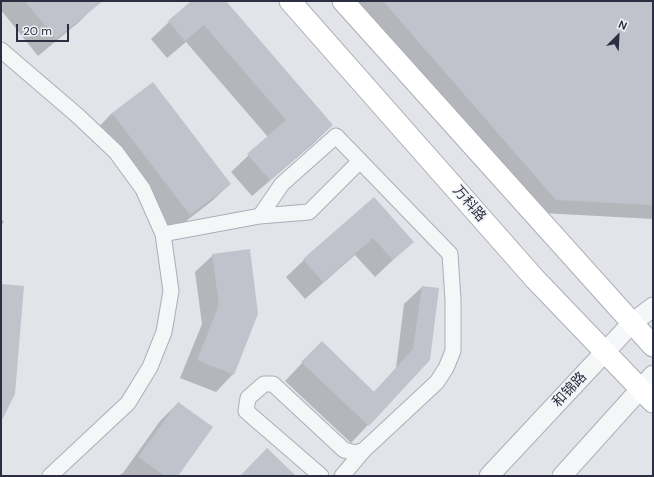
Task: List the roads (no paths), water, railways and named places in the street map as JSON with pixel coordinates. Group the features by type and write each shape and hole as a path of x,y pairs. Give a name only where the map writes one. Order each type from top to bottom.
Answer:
{"main road":[{"name":"万科路","path":"290,1 535,279 605,352 649,389"},
{"path":"343,1 653,346"}],"street":[{"path":"1,50 78,116 116,152 143,189 163,234 171,291 164,332 150,367 128,403 50,476"},
{"path":"260,216 282,184 336,136 450,254 453,300 453,351 446,368 437,382 364,450 342,476"},
{"path":"163,234 260,216 309,212 360,161"},
{"name":"和锦路","path":"489,476 632,322 653,307"},
{"path":"321,476 246,411 248,398 264,384 273,384 344,450 355,453 364,450"},
{"path":"562,476 649,389"}]}
